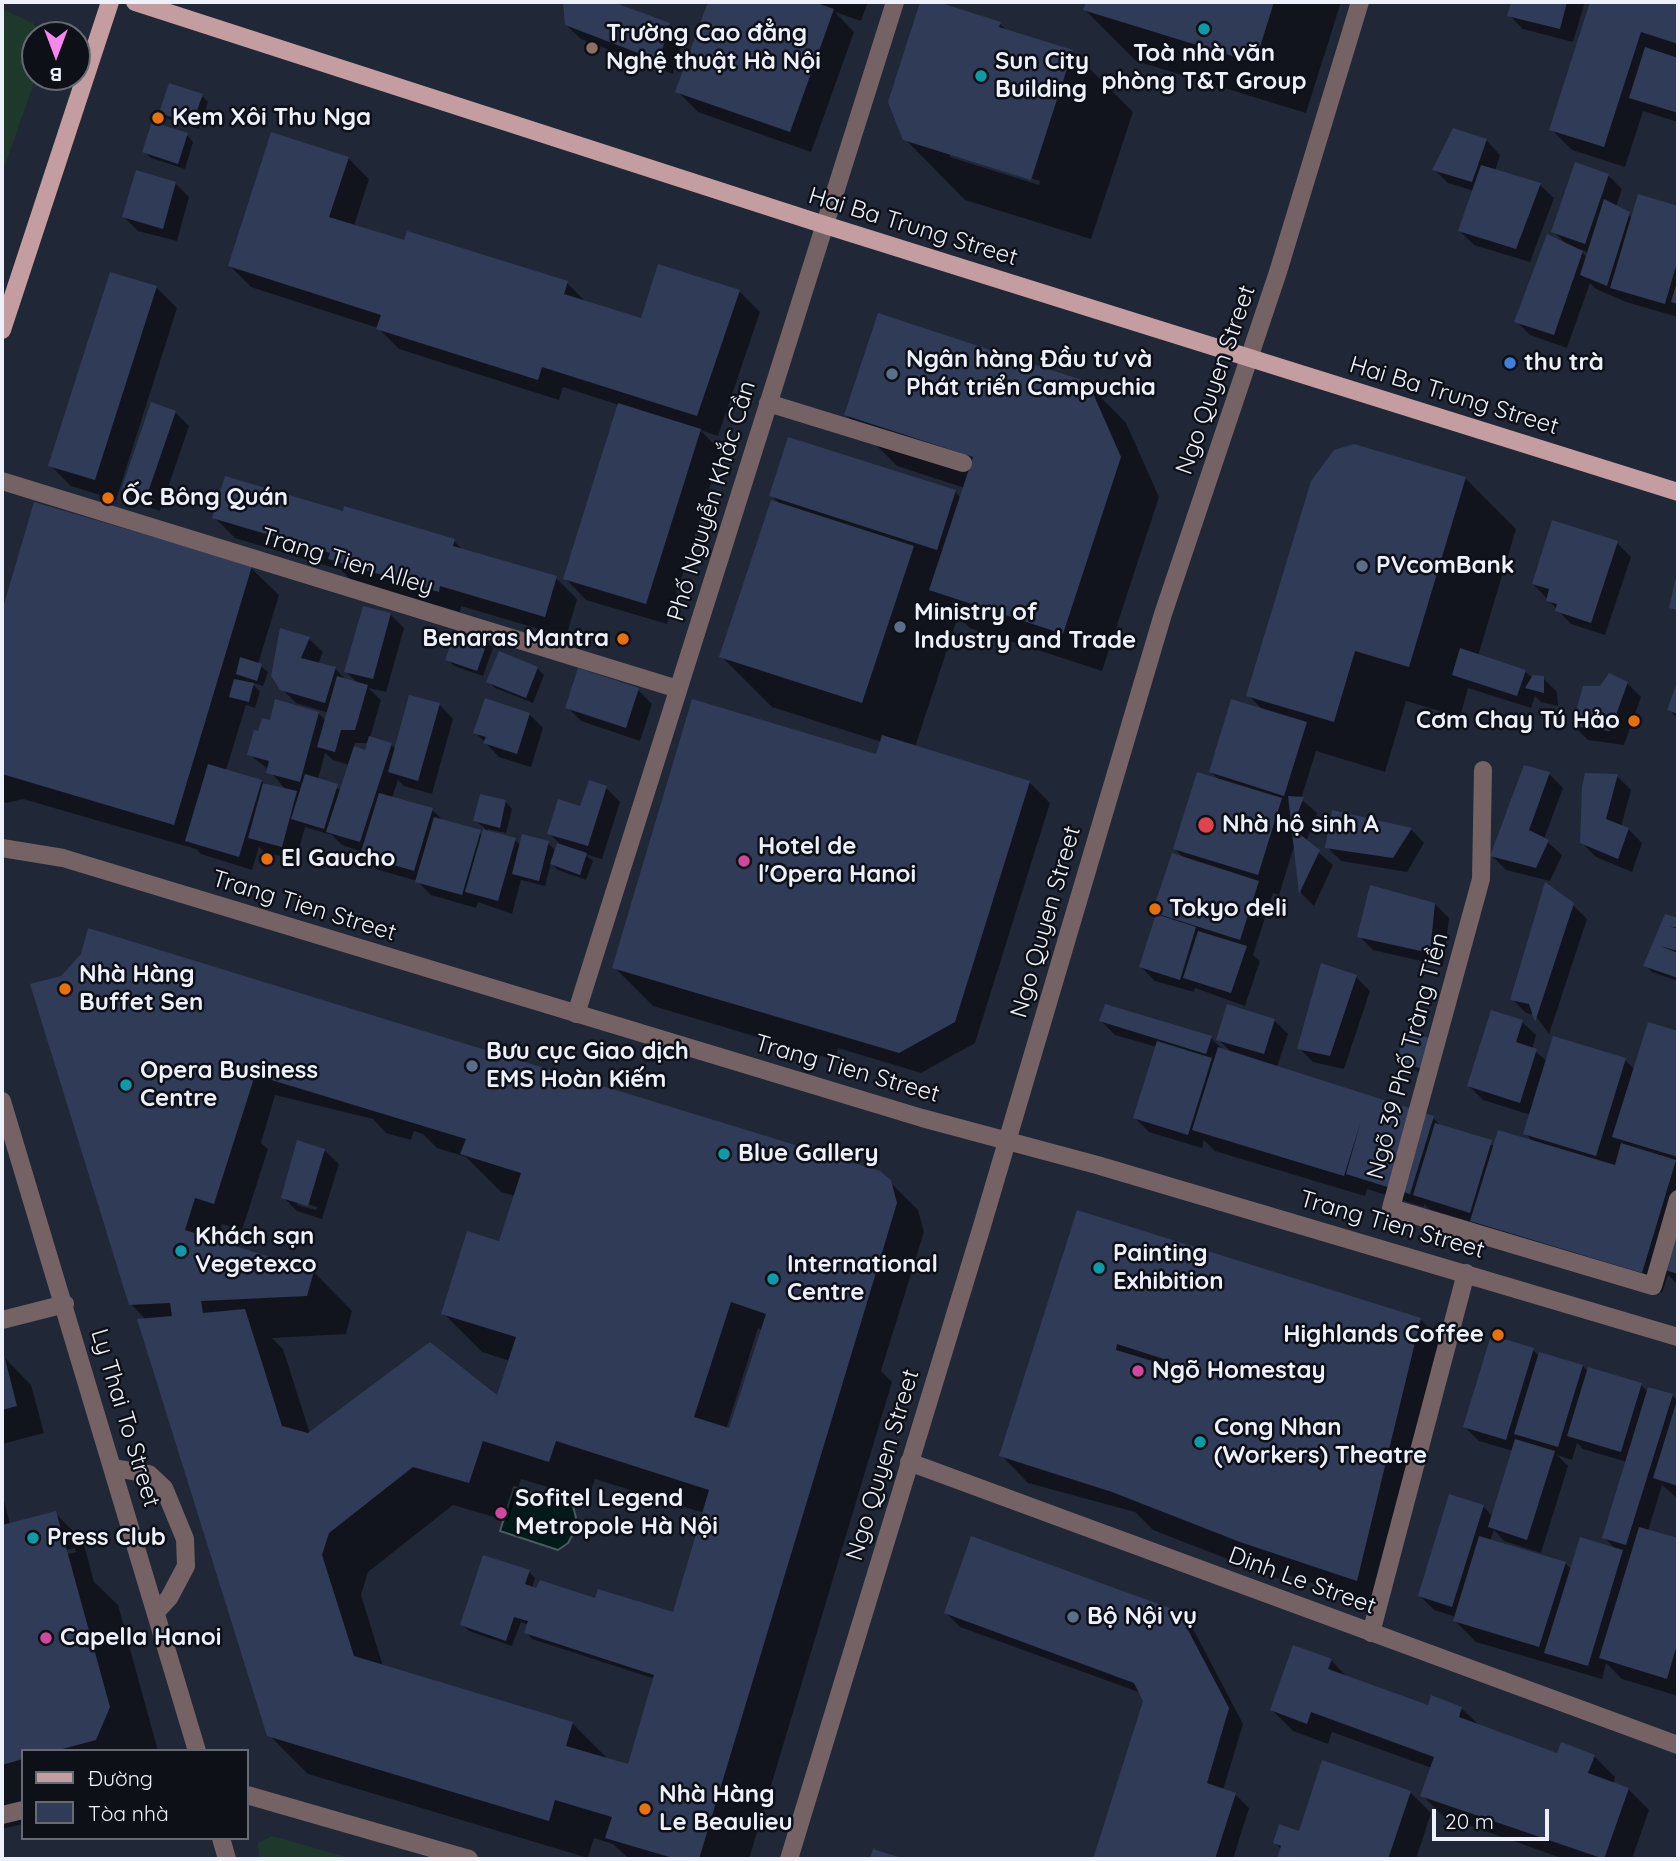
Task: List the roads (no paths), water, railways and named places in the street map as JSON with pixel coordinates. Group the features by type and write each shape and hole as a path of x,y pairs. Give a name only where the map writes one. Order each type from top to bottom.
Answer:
{"main road":[{"path":"2,330 110,2"},
{"name":"Hai Ba Trung Street","path":"135,2 825,225 1678,492"}],"street":[{"name":"Phố Nguyễn Khắc Cần","path":"576,1014 895,2"},
{"name":"Ngo Quyen Street","path":"789,1859 1163,614 1250,359 1360,2"},
{"path":"768,403 963,463"},
{"name":"Trang Tien Alley","path":"2,481 678,689"},
{"name":"Ngõ 39 Phố Tràng Tiền","path":"1483,771 1481,879 1391,1208 1653,1286 1678,1199"},
{"name":"Trang Tien Street","path":"2,848 63,858 576,1014 1466,1273 1678,1338"},
{"name":"Ly Thai To Street","path":"2,1101 196,1749"},
{"path":"1371,1633 1466,1273"},
{"path":"2,1320 65,1304"},
{"name":"Dinh Le Street","path":"909,1462 1678,1745"},
{"path":"114,1468 149,1474 164,1488 186,1539 186,1566 169,1598 157,1611"},
{"path":"248,1795 469,1859"},
{"path":"2,1815 21,1810"},
{"path":"222,1840 227,1859"}],"place":[{"name":"Toà nhà văn phòng T&T Group","path":"1204,29"},
{"name":"Trường Cao đẳng Nghệ thuật Hà Nội","path":"592,48"},
{"name":"Sun City Building","path":"981,76"},
{"name":"Kem Xôi Thu Nga","path":"158,118"},
{"name":"thu trà","path":"1510,363"},
{"name":"Ngân hàng Đầu tư và Phát triển Campuchia","path":"892,374"},
{"name":"Ốc Bông Quán","path":"108,498"},
{"name":"PVcomBank","path":"1362,566"},
{"name":"Ministry of Industry and Trade","path":"900,627"},
{"name":"Benaras Mantra","path":"623,639"},
{"name":"Cơm Chay Tú Hảo","path":"1634,721"},
{"name":"Nhà hộ sinh A","path":"1206,825"},
{"name":"El Gaucho","path":"267,859"},
{"name":"Hotel de l'Opera Hanoi","path":"744,861"},
{"name":"Tokyo deli","path":"1155,909"},
{"name":"Nhà Hàng Buffet Sen","path":"65,989"},
{"name":"Bưu cục Giao dịch EMS Hoàn Kiếm","path":"472,1066"},
{"name":"Opera Business Centre","path":"126,1085"},
{"name":"Blue Gallery","path":"724,1154"},
{"name":"Khách sạn Vegetexco","path":"181,1251"},
{"name":"Painting Exhibition","path":"1099,1268"},
{"name":"International Centre","path":"773,1279"},
{"name":"Highlands Coffee","path":"1498,1335"},
{"name":"Ngõ Homestay","path":"1138,1371"},
{"name":"Cong Nhan (Workers) Theatre","path":"1200,1442"},
{"name":"Sofitel Legend Metropole Hà Nội","path":"501,1513"},
{"name":"Press Club","path":"33,1538"},
{"name":"Bộ Nội vụ","path":"1073,1617"},
{"name":"Capella Hanoi","path":"46,1638"},
{"name":"Nhà Hàng Le Beaulieu","path":"645,1809"}]}
